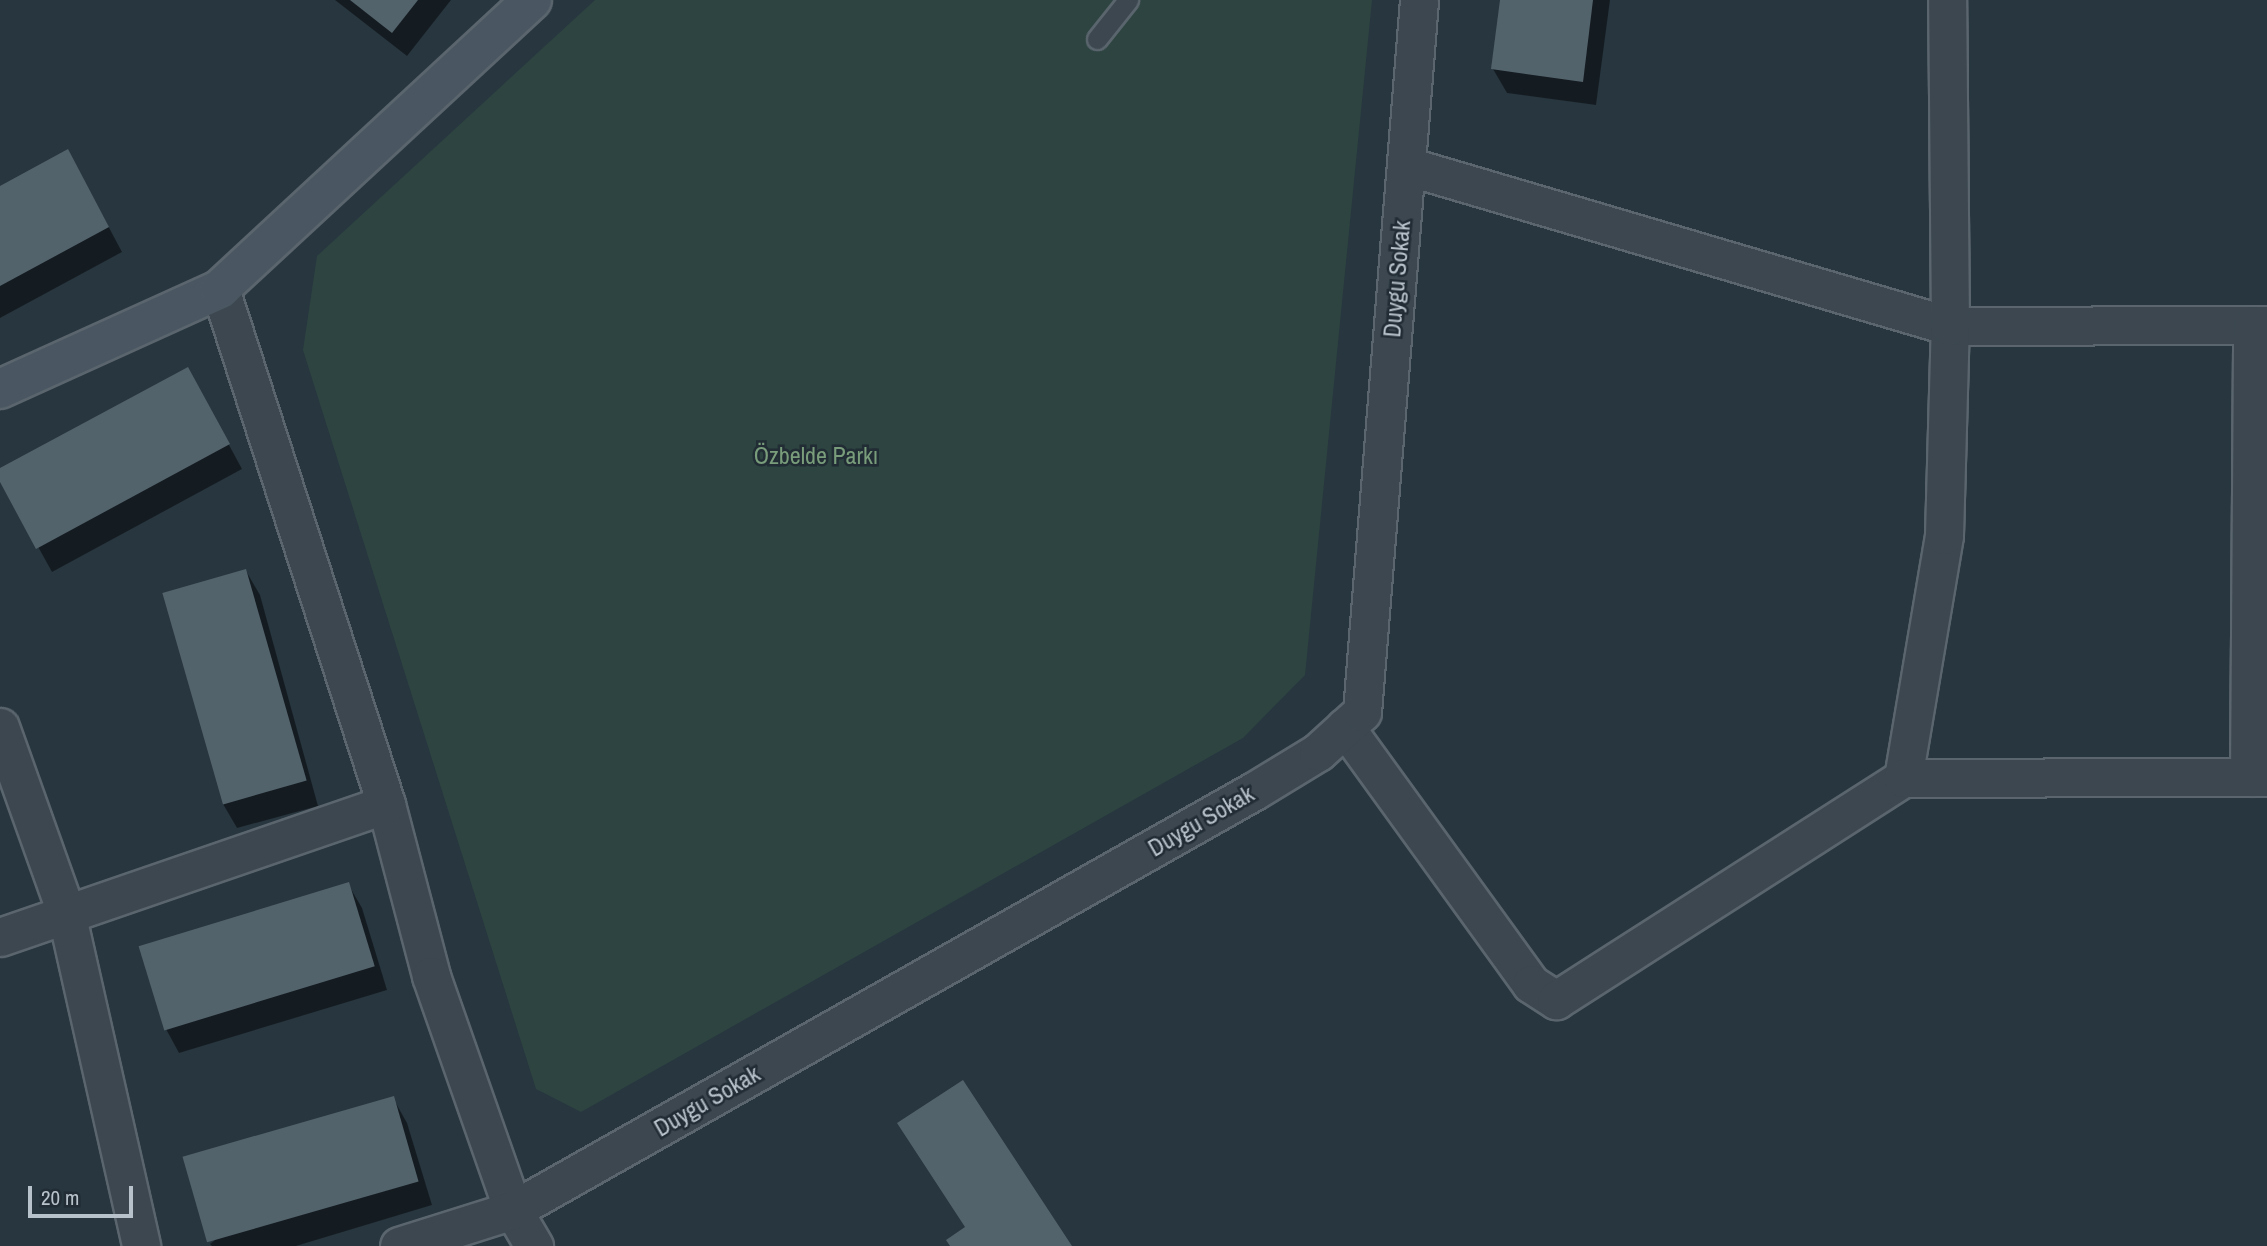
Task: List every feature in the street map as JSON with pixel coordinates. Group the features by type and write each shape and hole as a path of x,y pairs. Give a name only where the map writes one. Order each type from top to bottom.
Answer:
{"street":[{"path":"0,389 220,289 532,0"},
{"name":"Duygu Sokak","path":"399,1246 513,1210 1254,791 1318,752 1362,712 1419,0"},
{"path":"1903,778 1944,535 1950,326 1947,0"},
{"path":"1345,727 1531,984 1556,1000 1903,778 2258,777 2260,325 1950,326 1406,166"},
{"path":"220,289 386,804 431,976 513,1210 534,1246"},
{"path":"0,727 66,912 141,1246"},
{"path":"0,937 66,912 386,804"}],"lane":[{"path":"1097,39 1128,0"}],"green space":[{"name":"Özbelde Parkı","path":"595,0 1372,0 1305,675 1243,738 581,1112 536,1089 303,350 317,256"}],"building":[{"path":"350,0 418,0 392,33"},
{"path":"1500,0 1593,0 1583,82 1491,69"},
{"path":"68,149 109,227 0,286 0,186"},
{"path":"188,367 230,444 36,549 0,482 0,468"},
{"path":"246,569 307,780 223,804 162,593"},
{"path":"349,882 375,966 164,1030 139,946"},
{"path":"963,1080 1072,1246 950,1246 946,1240 965,1227 897,1123"},
{"path":"394,1096 419,1182 207,1242 183,1157"}]}
